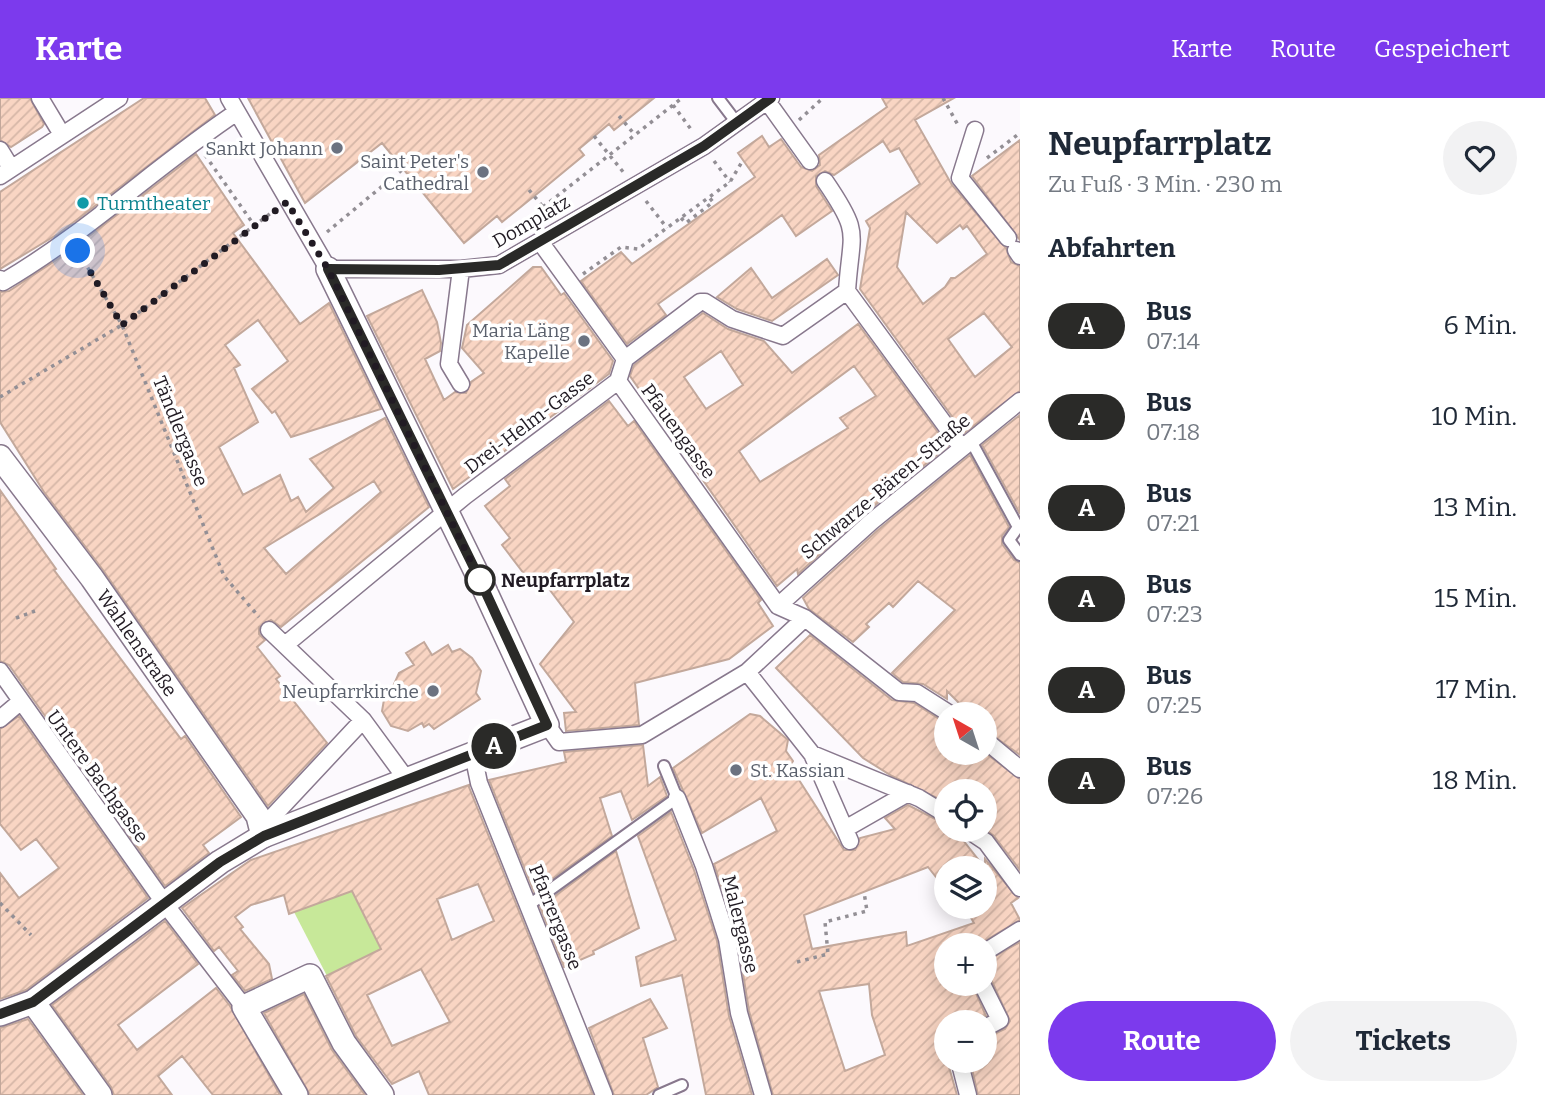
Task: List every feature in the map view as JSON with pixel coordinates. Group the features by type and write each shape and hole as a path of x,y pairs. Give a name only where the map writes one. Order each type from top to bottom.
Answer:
{"street":[{"path":"40,98 61,133"},
{"path":"0,150 5,172 61,133 119,98"},
{"path":"764,103 810,161"},
{"name":"Domplatz","path":"328,269 461,269 499,265 704,146 764,103"},
{"path":"0,279 4,282 70,240 195,140 233,105 328,269 547,725 559,742 642,735 747,672 805,618"},
{"path":"975,130 960,178 1015,248"},
{"path":"825,181 852,225 854,237 848,291 966,444"},
{"path":"541,243 625,359 700,302 705,302 751,327 783,336 848,291"},
{"path":"461,269 449,364 461,384"},
{"name":"Pfauengasse","path":"625,359 618,381 778,606"},
{"name":"Drei-Helm-Gasse","path":"444,506 465,496 618,381"},
{"name":"Schwarze-Bären-Straße","path":"778,606 871,522 1020,401"},
{"name":"Wahlenstraße","path":"0,457 92,578 258,816 262,833"},
{"path":"285,645 444,506"},
{"path":"778,606 805,618 899,692 917,694 934,704"},
{"path":"269,630 363,720 407,780"},
{"name":"Untere Bachgasse","path":"0,671 165,904 244,1007"},
{"path":"747,672 812,754 847,835 914,795"},
{"path":"0,719 20,702"},
{"path":"0,1014 33,1002 262,833 363,720"},
{"path":"262,833 547,725"},
{"path":"998,751 1020,769"},
{"name":"Pfarrergasse","path":"473,754 479,782 604,1095"},
{"path":"812,754 914,795 934,807"},
{"name":"Malergasse","path":"677,798 704,866 727,939 739,1013 763,1095"},
{"path":"986,842 1020,888"},
{"path":"997,944 1020,930"},
{"path":"296,1095 244,1007 310,976 344,1043 381,1094"},
{"path":"33,1002 100,1095"},
{"path":"962,1073 968,1095"}],"lane":[{"path":"718,98 737,122"},
{"path":"966,444 1018,527 1009,540 1020,555"},
{"name":"Malergasse","path":"664,766 677,798"},
{"path":"529,905 677,798"},
{"path":"659,1095 682,1085"}],"path":[{"path":"543,207 682,98"},
{"path":"619,116 635,135"},
{"path":"960,178 1020,133"},
{"path":"594,136 603,147"},
{"path":"195,140 254,225"},
{"path":"570,283 621,247 638,250 730,182 743,160"},
{"path":"313,244 409,164"},
{"path":"529,190 537,200"},
{"path":"681,218 684,224 690,221 713,202 709,197"},
{"path":"0,397 122,325 254,225 289,205"},
{"name":"Tändlergasse","path":"70,240 122,325 225,576 269,630"},
{"path":"16,618 35,611"},
{"path":"797,962 828,954 825,922 867,911 864,892"},
{"path":"0,903 31,935"}],"green space":[{"path":"352,891 381,949 327,976 294,912"}],"building":[{"path":"0,98 30,98 44,124 11,147 0,140"},
{"path":"144,98 205,98 215,115 58,234 0,269 0,192"},
{"path":"248,98 654,98 614,130 609,124 579,149 584,155 543,189 502,222 497,216 464,243 382,143 305,203"},
{"path":"882,98 954,98 915,120 952,185 1006,248 1011,262 1020,266 1020,391 964,433 860,289 870,228 866,221 920,184 899,148 890,152 883,141 834,175 825,171 816,176 816,186 832,211 796,236 782,215 658,304 666,315 627,344 581,281 621,252 632,264 755,177 738,153 762,136 769,147 781,139 801,167 812,171 820,165 819,155 887,107","holes":["906,212 937,243 960,225 963,229 967,226 987,254 955,278 951,278 945,287 923,304 897,267","984,313 1012,347 975,377 948,339"]},
{"path":"1020,140 1020,240 972,176"},
{"path":"196,154 244,225 233,233 300,324 329,303 381,409 291,437 275,411 272,413 252,389 288,361 258,320 225,345 240,365 234,368 258,422 219,447 243,495 280,475 291,501 298,497 306,512 334,488 310,459 385,418 429,507 281,627 271,620 259,627 259,634 265,640 257,647 280,676 276,679 327,743 268,806 103,570 44,492 0,422 0,292 9,291 70,251","holes":["374,481 381,492 286,574 264,548"]},
{"path":"827,259 838,275 772,321 737,309 717,297 751,268 772,298"},
{"path":"533,267 541,267 561,295 564,293 613,361 609,374 453,489 367,316 422,290 437,322 441,343 440,351 425,359 444,400 455,392 466,393 471,382 484,373 462,348 467,325"},
{"path":"703,313 728,329 764,341 792,373 858,324 948,446 864,514 798,574 797,569 777,586 630,376 634,365","holes":["721,351 743,385 706,409 684,377","854,366 876,396 840,418 848,428 760,482 739,451"]},
{"path":"609,401 628,426 634,421 761,600 758,603 773,626 729,659 635,683 639,725 566,731 564,713 576,712 540,664 574,622 546,585 538,592 502,545 510,538 485,506 510,486 505,479"},
{"path":"1020,415 1020,514 982,445"},
{"path":"970,455 1009,527 1002,536 1002,544 1014,560 1020,563 1020,755 998,739 998,702 958,702 947,691 947,699 923,684 903,682 892,673 955,610 918,581 893,607 889,603 866,624 869,627 853,642 809,609 803,598 878,530"},
{"path":"0,490 56,569 54,570 181,739 185,736 241,817 203,845 209,853 165,886 9,665 0,661"},
{"path":"810,635 892,700 914,703 934,716 934,765 998,765 998,762 1020,779 1020,870 997,840 997,779 934,779 934,797 892,776 863,758 776,668"},
{"name":"Neupfarrkirche","path":"424,642 432,655 448,645 452,652 460,649 472,658 481,671 476,693 480,699 434,729 429,724 424,727 422,723 408,731 391,726 382,711 385,694 391,691 399,673 414,665 406,653"},
{"path":"750,714 760,716 788,740 786,751 793,761 790,766 844,850 855,850 860,838 895,829 885,818 908,805 934,818 934,842 964,842 976,856 934,856 934,874 928,867 804,915 812,949 906,932 907,946 934,937 934,996 977,996 983,1010 934,1010 934,1073 951,1073 957,1095 773,1095 749,1011 737,936 714,864 777,831 761,798 702,833 673,768","holes":["869,984 872,1015 885,1055 845,1071 819,991"]},
{"path":"19,716 148,898 26,990 0,999 0,873 19,898 59,868 36,839 21,850 0,824 0,729"},
{"path":"643,745 648,786 660,777 667,796 632,820 621,791 600,798 612,836 534,892 489,780 566,762 564,752"},
{"path":"469,785 593,1095 429,1095 419,1071 392,1084 356,1036 326,976 381,949 352,891 289,914 284,895 251,905 235,917 243,927 240,929 269,964 272,979 245,991 232,975 238,971 219,947 214,951 182,908 251,860","holes":["478,884 494,921 452,940 437,899","421,969 450,1022 392,1046 367,995"]},
{"path":"671,812 694,870 717,941 729,1016 752,1095 706,1095 682,975 641,986 636,957 676,940 638,836"},
{"path":"616,851 639,928 593,951 594,954 564,967 540,907"},
{"path":"997,873 1018,898 1011,903 1020,920 997,934 945,933 974,923 972,919 997,919"},
{"path":"165,921 198,964 118,1025 137,1050 216,988 230,1006 280,1095 213,1095 182,1056 158,1076 172,1095 114,1095 52,1005"},
{"path":"1020,942 1020,1095 978,1095 973,1073 997,1073 997,1033 1005,1029 1010,1021 997,992 997,955"},
{"path":"304,994 332,1050 365,1095 310,1095 264,1013"},
{"path":"650,999 667,1028 643,1038 658,1087 646,1095 614,1095 589,1028"},
{"path":"28,1019 83,1095 0,1095 0,1028"}],"bus line":[{"name":"A","path":"0,1014 33,1002 220,862 264,836 547,725 481,582 328,269 439,270 499,265 704,146 771,98"}],"place":[{"name":"Sankt Johann","path":"337,148"},
{"name":"Saint Peter's Cathedral","path":"483,172"},
{"name":"Turmtheater","path":"83,203"},
{"name":"Maria Läng Kapelle","path":"584,341"},
{"name":"Neupfarrplatz","path":"480,580"},
{"name":"Neupfarrkirche","path":"433,691"},
{"name":"St. Kassian","path":"736,770"}],"route":[{"path":"78,251 122,325 236,237 287,202 328,269 481,582 480,580"}]}
